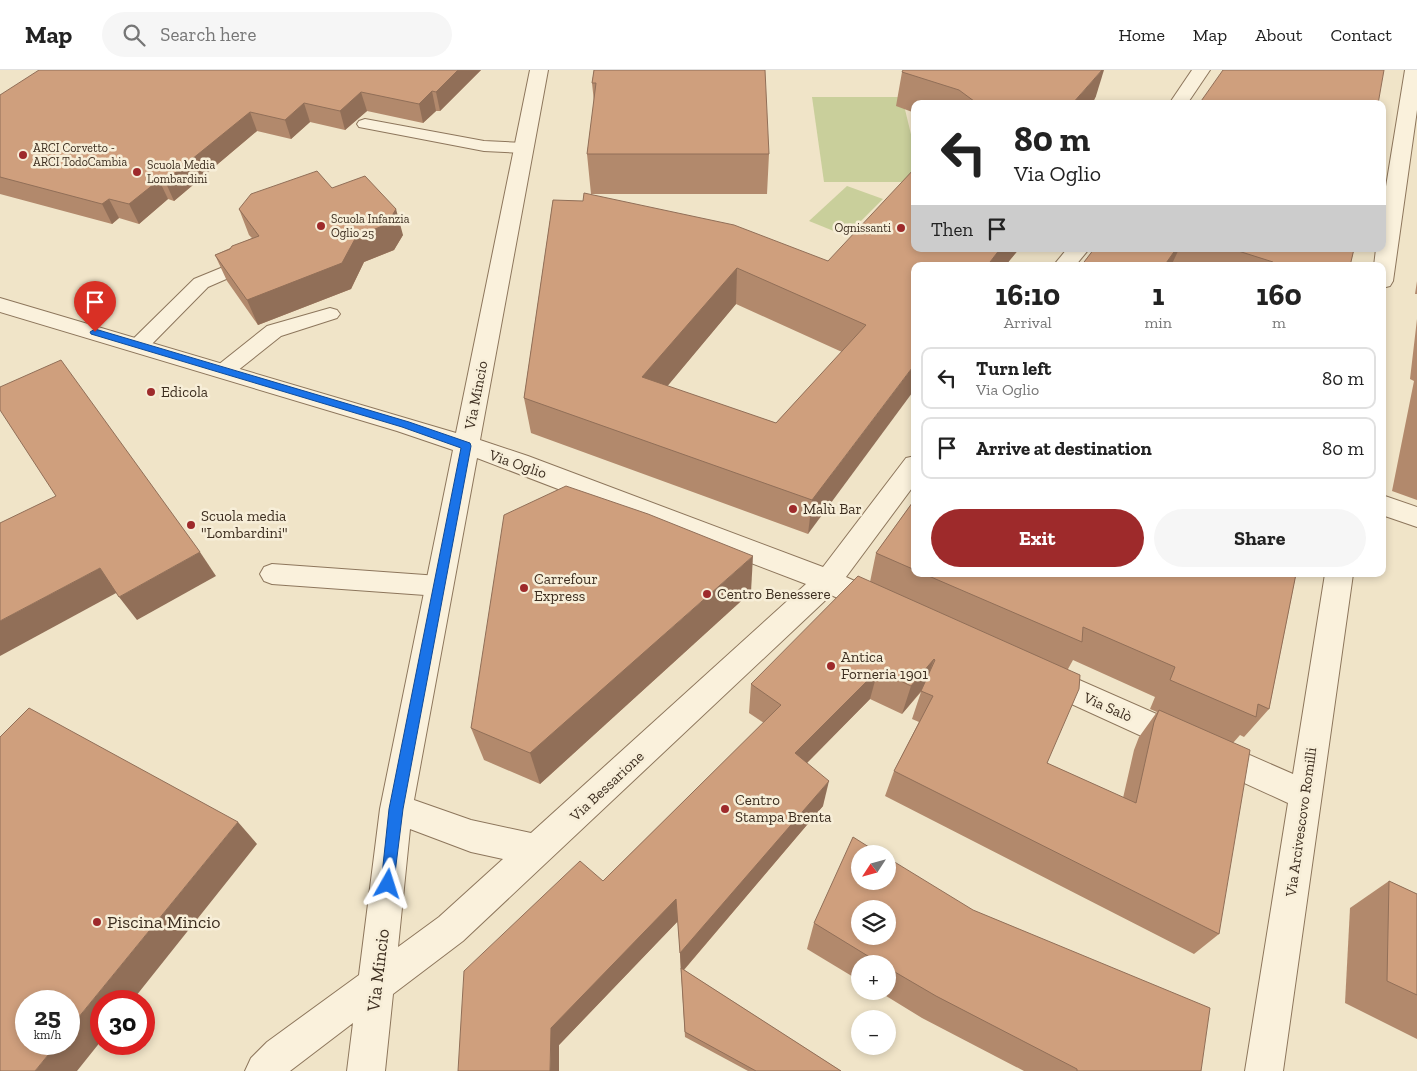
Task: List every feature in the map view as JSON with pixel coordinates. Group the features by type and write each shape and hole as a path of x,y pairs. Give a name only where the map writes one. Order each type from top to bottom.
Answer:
{"street":[{"name":"Via Mincio","path":"366,1071 396,809 538,70"},
{"path":"1181,100 1201,70"},
{"path":"1385,262 1414,70"},
{"path":"1067,262 1076,252"},
{"name":"Via Oglio","path":"0,305 406,425 519,463 828,582"},
{"name":"Via Bessarione","path":"264,1071 280,1055 451,929 828,582 911,470"},
{"path":"1386,506 1417,517"},
{"name":"Via Arcivescovo Romilli","path":"1264,1071 1339,577"},
{"path":"828,582 900,614"},
{"name":"Via Salò","path":"1017,666 1305,795"},
{"path":"396,809 471,836 537,850"}],"lane":[{"path":"366,124 484,146 524,148"},
{"path":"139,345 201,283 233,270"},
{"path":"225,370 274,331 330,314"},
{"path":"272,574 439,586"}],"green space":[{"path":"812,97 902,97 911,134 911,182 824,182"},
{"path":"847,186 883,199 846,236 809,221"}],"building":[{"path":"39,70 458,70 436,92 432,91 419,104 361,92 340,111 304,103 285,120 250,112 165,181 159,180 129,204 109,199 102,204 0,177 0,95"},
{"path":"594,70 765,70 769,154 587,154 596,83 592,83"},
{"path":"903,70 1102,70 1076,100 973,100 959,90 902,72"},
{"path":"1223,70 1384,70 1379,100 1202,100"},
{"path":"317,171 332,188 365,176 396,209 387,224 356,237 342,263 247,300 215,255 230,249 232,246 259,236 239,209 251,194"},
{"path":"911,172 911,252 998,252 990,262 911,262 911,369 812,500 524,398 553,200 583,201 584,193 734,225 828,261","holes":["737,268 866,325 776,423 642,377"]},
{"path":"1092,252 1174,252 1167,262 1084,262"},
{"path":"1241,252 1353,252 1351,262 1273,262"},
{"path":"61,360 200,552 119,597 100,568 0,621 0,523 56,496 0,410 0,387"},
{"path":"566,486 648,514 753,556 530,753 471,728 504,515"},
{"path":"911,505 911,568 876,553"},
{"path":"858,576 1080,675 1079,689 1047,763 1136,803 1154,722 1159,710 1250,750 1219,934 894,771 933,696 921,691 934,659 911,686 878,670 795,753 829,781 680,953 676,899 551,1028 550,1071 458,1071 464,971 580,861 603,881 781,705 751,684"},
{"path":"931,577 1295,577 1269,709 1258,704 1256,717 1170,680 1175,667 1083,627 1082,642"},
{"name":"Piscina Mincio","path":"29,708 238,822 101,990 90,990 90,1003 80,1016 80,990 15,990 15,1055 48,1055 35,1071 0,1071 0,737"},
{"path":"853,837 866,845 851,845 851,890 896,890 896,863 973,910 1210,1008 1201,1071 1077,1071 1077,1069 936,996 896,973 896,955 866,955 814,923"},
{"path":"1389,881 1417,894 1417,995 1387,981"},
{"path":"681,968 841,1071 756,1071 685,1032"}],"place":[{"name":"ARCI Corvetto - ARCI TodoCambia","path":"23,155"},
{"name":"Scuola Media Lombardini","path":"137,172"},
{"name":"Scuola Infanzia Oglio 25","path":"321,226"},
{"name":"Ognissanti","path":"901,228"},
{"name":"Edicola","path":"151,392"},
{"name":"Malù Bar","path":"793,509"},
{"name":"Scuola media \"Lombardini\"","path":"191,525"},
{"name":"Carrefour Express","path":"524,588"},
{"name":"Centro Benessere","path":"707,594"},
{"name":"Antica Forneria 1901","path":"831,666"},
{"name":"Centro Stampa Brenta","path":"725,809"},
{"name":"Piscina Mincio","path":"97,922"}],"route":[{"path":"95,332 406,425 466,446 396,809 388,884"}]}
